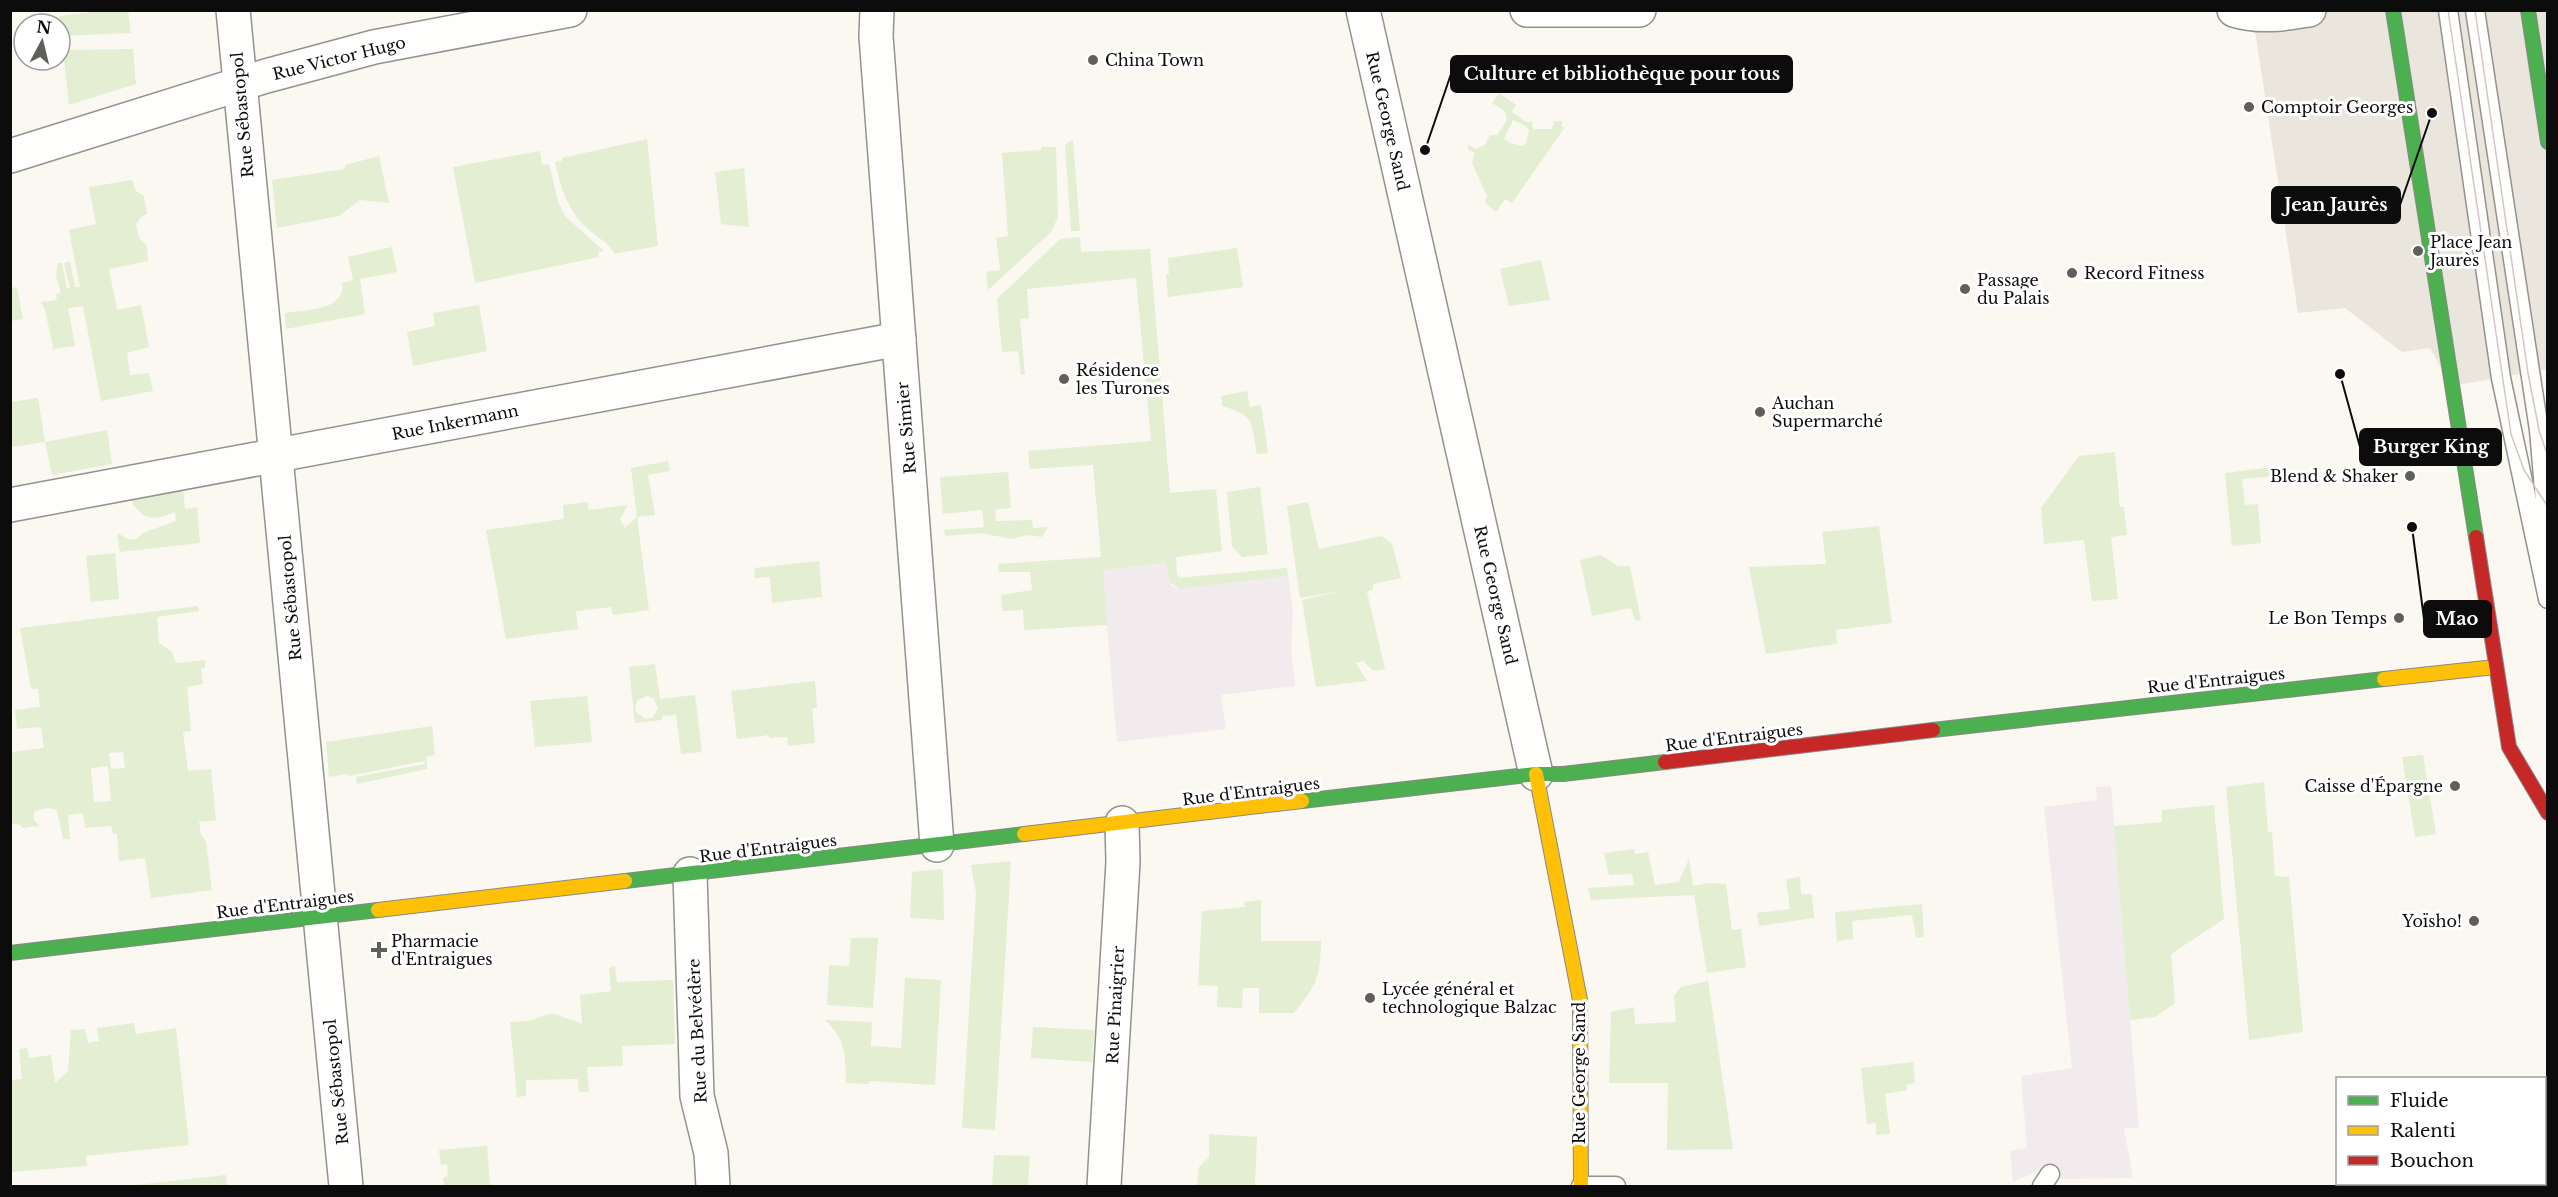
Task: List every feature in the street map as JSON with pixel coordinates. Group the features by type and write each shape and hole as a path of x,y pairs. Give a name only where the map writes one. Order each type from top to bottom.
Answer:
{"street":[{"name":"Rue Sébastopol","path":"233,10 346,1186"},
{"name":"Rue Victor Hugo","path":"10,156 240,85 374,47 570,10"},
{"name":"Rue Simier","path":"877,10 876,36 937,845"},
{"name":"Rue George Sand","path":"1363,10 1536,774 1580,1000 1581,1186"},
{"path":"1527,10 1640,10"},
{"path":"2234,10 2261,15 2309,10"},
{"path":"2393,10 2509,747 2547,813"},
{"path":"2528,10 2547,142"},
{"name":"Rue Inkermann","path":"10,505 899,339"},
{"name":"Rue d'Entraigues","path":"10,952 1536,774 1563,774 2226,695 2495,668"},
{"name":"Rue Pinaigrier","path":"1104,1186 1123,862 1122,823"},
{"name":"Rue du Belvédère","path":"690,874 697,1096 711,1152 713,1186"}],"lane":[{"path":"2448,10 2501,378 2547,599"},
{"path":"2475,10 2528,373 2539,430 2547,537"},
{"path":"1581,1186 1616,1186"}],"shaded area":[{"name":"Place Jean Jaurès","path":"2252,11 2547,11 2547,369 2452,386 2430,348 2402,352 2345,308 2298,313"},
{"path":"1167,563 1172,586 1180,589 1288,576 1293,609 1291,652 1295,686 1221,695 1226,729 1117,742 1102,570"},
{"path":"2111,786 2139,1127 2124,1129 2133,1178 2062,1179 2039,1170 2013,1182 2010,1151 2027,1148 2021,1076 2072,1068 2044,807 2097,800 2096,787"}],"green space":[{"path":"109,10 128,11 131,33 72,36 72,14"},
{"path":"133,49 136,84 69,105 65,72 72,72 72,50"},
{"path":"1499,93 1516,105 1512,112 1526,122 1532,122 1533,129 1552,129 1554,121 1562,121 1562,127 1565,127 1512,203 1505,199 1496,212 1485,203 1487,196 1472,163 1475,153 1467,149 1469,145 1475,149 1485,145 1490,135 1497,135 1507,120 1505,111 1492,103","holes":["1513,120 1529,130 1526,143 1522,146 1504,139"]},
{"path":"647,139 658,246 614,254 607,244 575,215 563,190 555,162 562,161 562,158"},
{"path":"1073,140 1080,231 1071,231 1065,144"},
{"path":"1041,147 1056,147 1058,217 1051,232 988,290 986,272 1000,270 996,238 1008,236 1002,153 1041,150"},
{"path":"540,151 542,165 549,164 558,201 565,216 604,251 598,252 599,257 475,283 453,167"},
{"path":"379,156 389,203 360,200 339,216 277,228 272,180 345,169 345,165"},
{"path":"744,168 749,227 721,224 715,172"},
{"path":"132,180 136,191 144,196 147,214 142,216 136,224 139,238 147,246 148,261 109,269 117,310 141,305 149,347 127,353 130,375 149,373 153,391 101,401 83,306 68,308 75,346 51,349 53,347 45,310 41,302 57,300 56,294 61,293 56,276 58,263 62,263 67,289 70,288 64,263 70,261 75,287 80,287 69,230 96,224 89,187"},
{"path":"1080,237 1081,252 1150,249 1170,493 1216,489 1222,551 1176,557 1177,574 1180,578 1287,568 1288,576 1180,589 1170,582 1166,563 1103,570 1107,625 1024,630 1023,610 1002,611 1001,595 1032,590 1030,572 999,572 998,564 1101,557 1093,465 1030,469 1028,451 1151,441 1136,278 1027,289 1029,318 1020,319 1025,374 1021,375 1018,351 1002,352 997,299 1060,239"},
{"path":"392,247 397,272 360,279 365,314 286,329 285,313 312,310 331,304 338,299 342,292 342,283 353,280 348,257"},
{"path":"1237,248 1243,287 1168,297 1166,274 1169,274 1168,258"},
{"path":"1541,260 1550,300 1509,306 1500,269"},
{"path":"17,287 23,319 11,321 11,288"},
{"path":"479,305 487,351 413,366 407,332 435,326 433,313"},
{"path":"1247,391 1250,407 1261,405 1268,453 1257,454 1252,427 1246,417 1222,406 1221,396"},
{"path":"38,398 45,442 11,447 11,402"},
{"path":"107,430 112,464 52,475 45,442"},
{"path":"2115,452 2120,507 2124,507 2127,535 2111,537 2118,599 2092,601 2084,540 2044,544 2041,508 2079,456"},
{"path":"668,461 670,471 648,475 655,515 637,517 631,468"},
{"path":"2273,467 2274,476 2242,479 2245,505 2258,504 2261,543 2232,546 2225,473"},
{"path":"1008,472 1011,508 995,510 996,521 1032,520 1033,528 1048,527 1042,537 1028,535 1011,539 981,533 945,536 944,530 984,527 982,510 943,514 940,477"},
{"path":"1260,487 1268,554 1242,557 1232,546 1227,492"},
{"path":"183,488 185,509 197,507 200,543 120,552 117,533 135,540 143,533 176,521 175,512 154,518 143,515 130,498"},
{"path":"587,502 589,510 628,505 620,519 625,528 637,517 649,610 613,615 611,607 576,611 578,629 506,639 486,530 564,519 563,505"},
{"path":"1308,502 1319,549 1382,536 1392,544 1401,578 1373,584 1373,589 1367,592 1385,669 1374,671 1363,661 1356,663 1367,681 1316,687 1302,600 1342,591 1300,598 1287,506"},
{"path":"1879,526 1892,623 1836,630 1837,644 1766,654 1749,567 1826,564 1822,532"},
{"path":"115,553 119,599 91,602 86,556"},
{"path":"1601,555 1618,566 1630,566 1641,620 1635,621 1631,608 1592,616 1580,560"},
{"path":"819,561 822,597 772,603 770,577 755,578 754,568"},
{"path":"198,606 199,611 157,617 159,643 171,651 176,663 205,660 205,668 201,669 203,684 187,687 191,731 183,732 188,771 211,769 216,820 199,822 201,835 206,841 212,890 151,898 145,858 119,861 117,834 113,834 111,826 85,828 83,813 68,815 70,839 63,839 57,810 54,809 46,808 34,812 34,820 39,826 22,828 21,825 11,823 11,752 44,748 41,727 17,729 15,710 40,707 38,689 31,689 20,628","holes":["123,752 125,768 111,769 109,753","108,766 111,801 94,802 91,768"]},
{"path":"655,664 660,699 695,695 702,752 681,754 676,715 662,716 662,720 635,723 629,667","holes":["648,696 654,699 658,709 652,718 645,719 636,712 640,699"]},
{"path":"815,681 817,707 812,709 815,743 788,746 787,737 769,738 769,735 737,739 731,691"},
{"path":"587,696 592,742 535,747 530,701"},
{"path":"432,726 435,755 427,756 427,769 357,784 356,777 425,764 425,761 348,776 347,774 329,777 326,742"},
{"path":"2423,755 2436,834 2415,837 2402,757"},
{"path":"2264,782 2268,832 2272,832 2275,876 2289,877 2303,1032 2249,1040 2226,787"},
{"path":"2214,805 2224,919 2171,954 2175,1003 2155,1017 2130,1020 2114,826 2162,822 2162,810"},
{"path":"1634,849 1635,854 1648,852 1655,885 1679,882 1689,859 1693,886 1709,883 1726,884 1732,930 1741,929 1746,967 1707,973 1694,895 1591,900 1588,888 1634,885 1632,874 1609,875 1604,853"},
{"path":"1011,861 995,1130 962,1128 976,893 971,865"},
{"path":"943,869 944,920 910,918 912,872"},
{"path":"1800,877 1801,894 1812,894 1814,918 1759,926 1757,913 1790,909 1786,879"},
{"path":"1261,900 1261,941 1321,941 1320,964 1316,980 1294,1013 1259,1013 1259,988 1243,988 1242,1008 1217,1007 1218,986 1198,985 1202,911 1245,907 1244,902"},
{"path":"1922,904 1924,937 1916,938 1912,915 1852,921 1853,939 1837,941 1835,912"},
{"path":"851,938 878,938 873,1008 827,1005 829,965 849,966"},
{"path":"615,966 617,982 673,980 675,1044 622,1046 623,1066 587,1067 589,1092 579,1092 578,1079 526,1080 526,1096 517,1097 510,1022 528,1021 552,1013 582,1024 580,995 611,991 609,968"},
{"path":"905,978 941,980 935,1085 869,1081 869,1084 846,1083 845,1056 841,1042 825,1020 872,1022 871,1046 901,1048"},
{"path":"1708,981 1733,1149 1667,1150 1668,1083 1609,1083 1611,1012 1634,1007 1635,1024 1676,1022 1674,996 1681,987"},
{"path":"134,1023 136,1034 176,1028 189,1145 86,1156 87,1166 11,1172 11,1080 22,1079 19,1049 27,1048 29,1058 51,1055 55,1083 68,1071 71,1030 85,1029 88,1043 99,1041 97,1028"},
{"path":"1033,1027 1094,1030 1092,1062 1031,1058"},
{"path":"1913,1062 1915,1083 1907,1084 1907,1090 1885,1094 1890,1134 1876,1135 1876,1123 1867,1124 1861,1068"},
{"path":"1209,1134 1257,1137 1255,1186 1197,1186 1199,1167 1209,1157"},
{"path":"487,1146 490,1185 444,1186 443,1178 448,1176 447,1164 441,1165 439,1150"},
{"path":"994,1155 1030,1156 1028,1186 992,1186"},
{"path":"226,1175 227,1186 135,1186 135,1185"}],"tram line":[{"path":"2448,10 2511,434 2524,470 2548,507"},
{"path":"2475,10 2528,373 2539,430 2548,457"}],"traffic: fast":[{"path":"2393,10 2476,537"},
{"path":"2528,10 2548,142"},
{"path":"1933,730 2384,679"},
{"path":"1302,801 1536,774 1563,774 1665,762"},
{"path":"625,881 1024,834"},
{"path":"10,953 378,910"}],"traffic: slow":[{"path":"2384,679 2495,667"},
{"path":"1536,774 1580,1000 1581,1186"},
{"path":"1024,834 1302,801"},
{"path":"378,910 625,881"}],"traffic: jam":[{"path":"2476,537 2509,747 2548,813"},
{"path":"1665,762 1933,730"}],"place":[{"name":"China Town","path":"1093,60"},
{"name":"Comptoir Georges","path":"2249,107"},
{"name":"Jean Jaurès","path":"2432,113"},
{"name":"Culture et bibliothèque pour tous","path":"1425,150"},
{"name":"Place Jean Jaurès","path":"2418,251"},
{"name":"Record Fitness","path":"2072,273"},
{"name":"Passage du Palais","path":"1965,289"},
{"name":"Burger King","path":"2340,374"},
{"name":"Résidence les Turones","path":"1064,379"},
{"name":"Auchan Supermarché","path":"1760,412"},
{"name":"Blend & Shaker","path":"2410,476"},
{"name":"Mao","path":"2412,527"},
{"name":"Le Bon Temps","path":"2399,618"},
{"name":"Caisse d'Épargne","path":"2455,786"},
{"name":"Yoïsho!","path":"2474,921"},
{"name":"Pharmacie d'Entraigues","path":"379,950"},
{"name":"Lycée général et technologique Balzac","path":"1370,998"}]}
